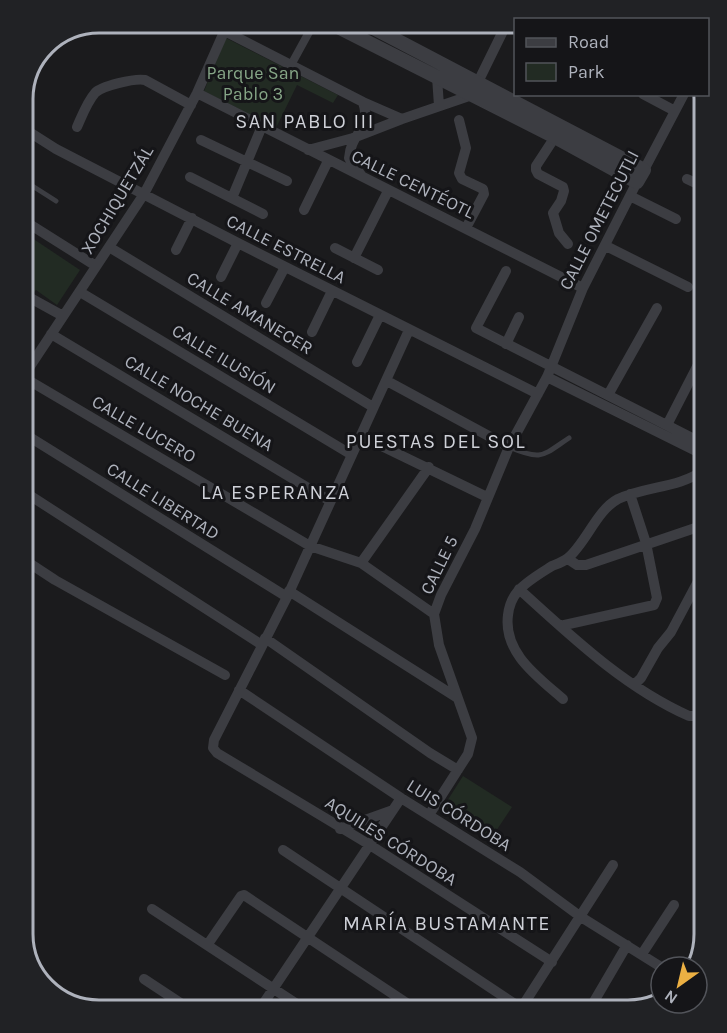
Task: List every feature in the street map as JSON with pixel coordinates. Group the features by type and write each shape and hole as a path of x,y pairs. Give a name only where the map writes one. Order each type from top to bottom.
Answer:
{"street":[{"name":"XOCHIQUETZÁL","path":"33,354 51,334 144,194 197,93 224,33"},
{"path":"226,33 363,102 402,119"},
{"path":"291,65 308,33"},
{"path":"352,33 438,77 475,88 641,176"},
{"path":"382,33 555,137 641,176"},
{"path":"308,150 353,138 439,106 475,88 503,33"},
{"path":"438,77 439,106"},
{"path":"77,127 98,90 128,81 145,80 191,105"},
{"name":"CALLE CENTÉOTL","path":"197,93 388,192 466,228 583,288"},
{"path":"647,96 675,111"},
{"name":"CALLE OMETECUTLI","path":"551,364 583,288 683,96"},
{"path":"363,102 367,113 366,123 353,138 349,158 365,180"},
{"path":"459,120 466,148 459,173 462,179 483,189 484,194 466,228"},
{"path":"232,198 262,126"},
{"name":"CALLE ESTRELLA","path":"33,134 56,149 238,243 538,394"},
{"path":"555,137 536,170 538,174 562,187 564,191 553,213 559,233 568,244"},
{"path":"201,140 287,181"},
{"path":"304,210 328,161"},
{"path":"190,177 263,214"},
{"path":"687,179 694,182"},
{"path":"354,258 388,192"},
{"path":"630,196 676,219"},
{"path":"176,250 192,218"},
{"path":"33,226 96,266"},
{"path":"221,277 238,243"},
{"path":"606,246 688,287"},
{"name":"CALLE AMANECER","path":"109,248 374,407"},
{"path":"335,248 378,270"},
{"path":"266,303 285,267"},
{"path":"506,271 476,328 551,364 694,439"},
{"path":"312,332 332,291"},
{"name":"CALLE ILUSIÓN","path":"80,292 352,455"},
{"path":"33,300 63,316"},
{"path":"608,395 657,308"},
{"path":"357,362 380,315"},
{"path":"506,344 519,317"},
{"path":"239,690 288,594 409,330"},
{"name":"CALLE NOCHE BUENA","path":"51,334 330,501"},
{"name":"CALLE 5","path":"429,815 468,754 472,738 439,645 434,614 441,595 475,529 510,447 547,377 551,364"},
{"path":"667,425 694,374"},
{"path":"547,377 694,450"},
{"path":"387,381 510,447"},
{"name":"CALLE LUCERO","path":"33,383 310,546 361,563 434,614"},
{"path":"361,436 488,497"},
{"name":"CALLE LIBERTAD","path":"33,439 456,697"},
{"path":"361,563 429,467"},
{"path":"563,699 520,658 510,642 506,626 509,607 519,589 568,558 615,501 630,494 686,480 694,476"},
{"path":"560,626 654,605 657,598 646,543 630,494"},
{"path":"33,497 264,642 458,770"},
{"path":"568,558 577,565 586,565 694,528"},
{"path":"33,566 225,675"},
{"path":"519,589 589,652 634,685 689,716 694,716"},
{"path":"634,685 671,632 694,590"},
{"name":"AQUILES CÓRDOBA","path":"239,690 214,740 213,748 217,753 370,845 552,962"},
{"name":"LUIS CÓRDOBA","path":"239,690 400,798 520,872 581,917 649,959"},
{"path":"266,1000 400,798"},
{"path":"340,829 393,810"},
{"path":"283,850 507,1000"},
{"path":"528,1000 614,865"},
{"path":"208,944 241,896 244,895 402,1000"},
{"path":"642,954 674,905"},
{"path":"152,909 291,1000"},
{"path":"595,1000 627,945"},
{"path":"144,979 175,1000"}],"lane":[{"path":"33,186 56,201"},
{"path":"510,447 530,456 546,454 569,438"}],"green space":[{"name":"Parque San Pablo 3","path":"226,38 338,95 333,103 297,85 276,128 204,91"},
{"path":"33,239 80,270 57,305 36,290 34,292"},
{"path":"463,776 512,807 490,840 442,809"}],"district":[{"name":"SAN PABLO III","path":"305,121"},
{"name":"PUESTAS DEL SOL","path":"436,441"},
{"name":"LA ESPERANZA","path":"276,492"},
{"name":"MARÍA BUSTAMANTE","path":"447,923"}]}
